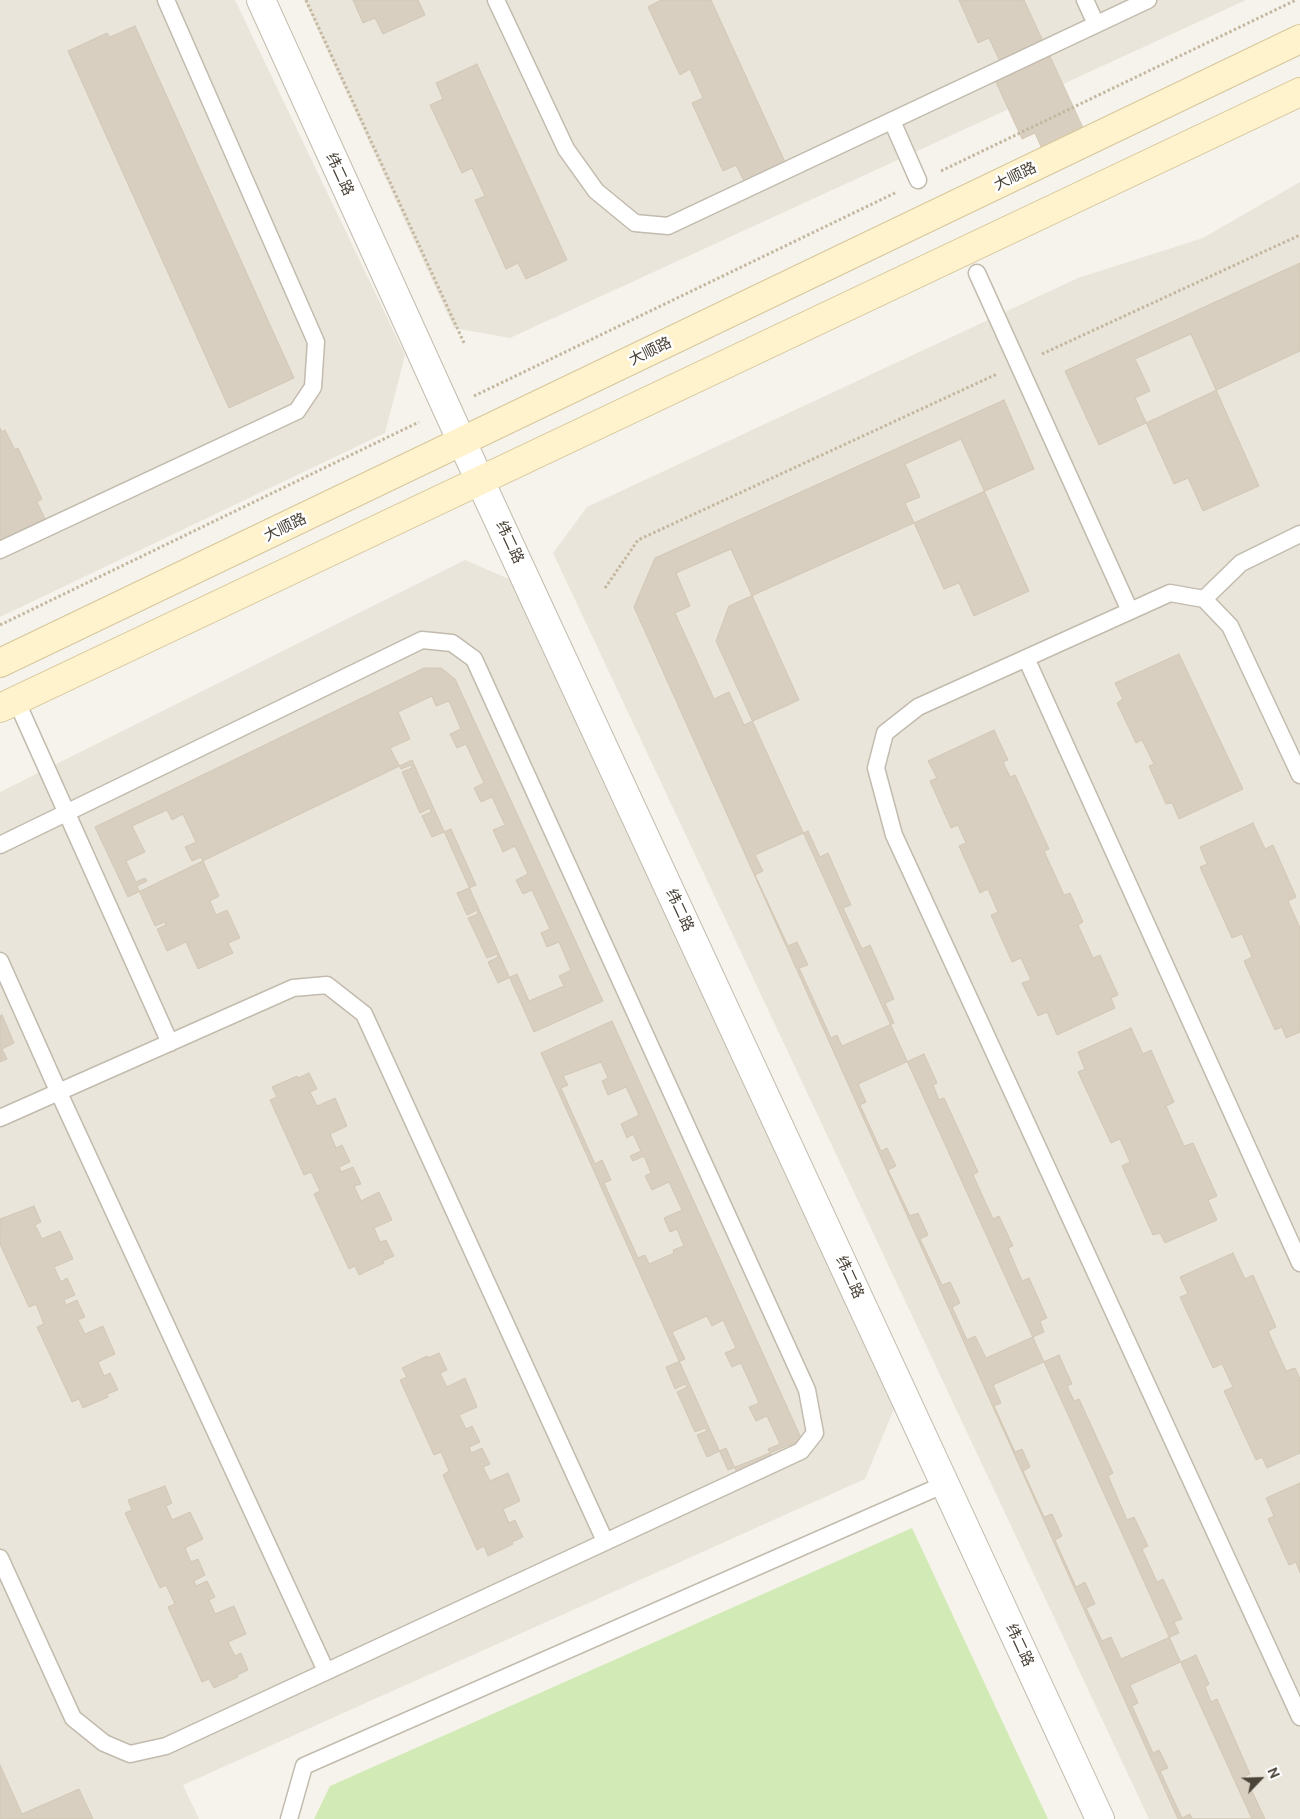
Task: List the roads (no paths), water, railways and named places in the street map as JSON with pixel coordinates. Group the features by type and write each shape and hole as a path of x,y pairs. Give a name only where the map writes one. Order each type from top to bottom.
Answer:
{"street":[{"name":"纬二路","path":"261,0 462,442 1100,1819"},
{"name":"大顺路","path":"0,663 1300,39"},
{"path":"8,704 1300,92"}],"lane":[{"path":"0,550 297,411 313,387 316,342 166,0"},
{"path":"496,0 566,149 596,191 635,223 668,226 1148,0"},
{"path":"1085,0 1096,24"},
{"path":"892,121 918,180"},
{"path":"977,273 1130,611"},
{"path":"1204,599 1241,563 1300,534"},
{"path":"1300,775 1230,626 1204,599 1170,593 918,707 885,733 876,768 894,835 1300,1717"},
{"path":"0,846 66,812 422,640 452,643 474,659 807,1390 815,1433 801,1451 166,1746 130,1754 104,1743 73,1718 0,1558"},
{"path":"1026,658 1300,1263"},
{"path":"8,704 66,812 170,1043"},
{"path":"0,961 326,1671"},
{"path":"0,1118 293,988 327,985 364,1014 605,1541"},
{"path":"289,1819 304,1766 945,1484"}]}
